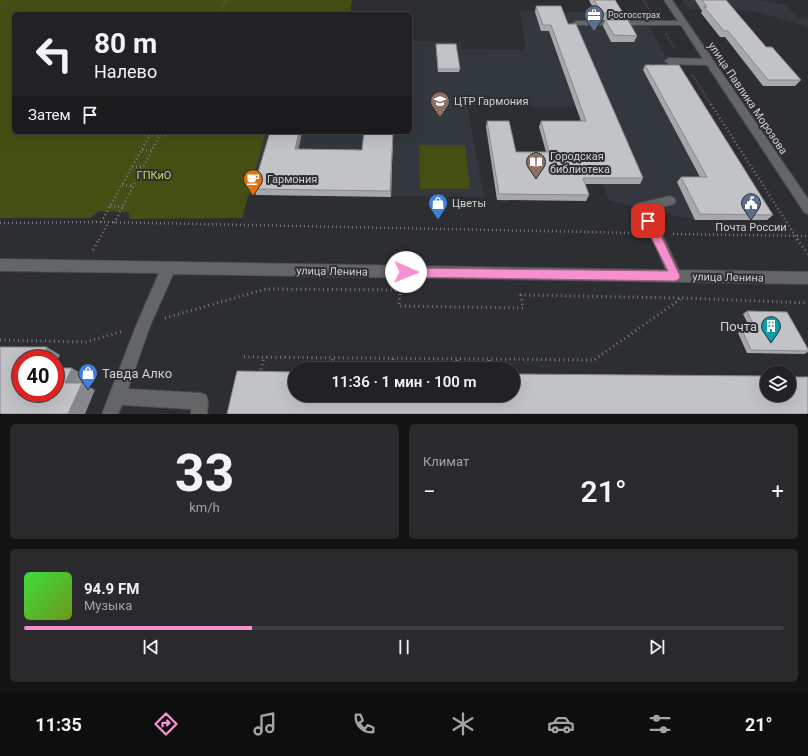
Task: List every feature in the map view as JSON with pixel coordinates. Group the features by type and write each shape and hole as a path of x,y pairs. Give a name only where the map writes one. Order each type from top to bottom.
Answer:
{"street":[{"name":"улица Павлика Морозова","path":"668,0 808,209"},
{"path":"577,23 683,24"},
{"path":"669,61 710,62"},
{"path":"670,201 640,208 656,234 675,276"},
{"name":"улица Ленина","path":"0,265 146,267 168,269 808,278"},
{"path":"110,414 143,326 168,269"},
{"path":"117,397 200,401 199,414"}],"path":[{"path":"220,12 226,0"},
{"path":"643,0 808,254"},
{"path":"145,134 144,135 167,134"},
{"path":"101,222 150,135"},
{"path":"114,223 160,135"},
{"path":"142,150 153,150"},
{"path":"132,167 144,168"},
{"path":"122,186 134,186"},
{"path":"110,206 123,207"},
{"path":"0,223 101,222 796,237 808,236"},
{"path":"0,340 86,342 266,289 400,290 399,306 522,308 521,295 683,298 808,303"},
{"path":"244,357 594,360 683,298"},
{"path":"260,378 264,357"},
{"path":"332,362 333,358"}],"shaded area":[{"path":"682,0 760,0 783,4 802,22 799,17 808,19 808,27 754,11 689,9"},
{"path":"520,11 642,12 663,51 767,220 695,220 609,201 576,107 467,105 484,197 248,195 265,134 412,134 412,41 461,42 461,49 526,50"}],"green space":[{"name":"ГПКиО","path":"0,0 352,0 350,12 12,12 12,134 265,134 242,218 130,219 128,212 99,211 90,218 0,218"},
{"path":"419,145 465,145 470,189 420,189"}],"building":[{"path":"594,0 615,0 623,13 602,13"},
{"path":"702,0 726,0 766,47 772,47 801,80 768,80 728,31 724,31 704,7 707,7"},
{"path":"536,6 561,6 568,24 576,24 643,178 583,178 589,195 499,194 487,121 509,121 516,152 549,152 541,121 586,121 551,25 543,25"},
{"path":"605,20 628,20 637,36 614,35"},
{"path":"436,44 456,44 460,69 438,69"},
{"path":"645,65 679,65 773,215 700,214 681,177 707,177"},
{"path":"269,134 299,134 295,149 362,150 364,134 393,134 390,191 253,189"},
{"name":"Почта","path":"747,311 787,312 808,351 751,350 742,330 756,331"},
{"path":"0,347 47,347 46,350 12,350 12,402 64,402 64,368 72,368 65,383 82,383 68,414 0,414"},
{"path":"237,371 288,372 288,402 520,402 520,374 760,376 760,402 796,402 796,377 808,377 808,414 227,414"}],"place":[{"name":"Росгосстрах","path":"594,32"},
{"name":"ЦТР Гармония","path":"440,118"},
{"name":"Городская библиотека","path":"536,179"},
{"name":"Гармония","path":"253,196"},
{"name":"Цветы","path":"438,220"},
{"name":"Почта России","path":"751,220"},
{"name":"Почта","path":"771,343"},
{"name":"Тавда Алко","path":"88,390"}],"route":[{"path":"406,272 675,276 656,234 648,221"}]}
